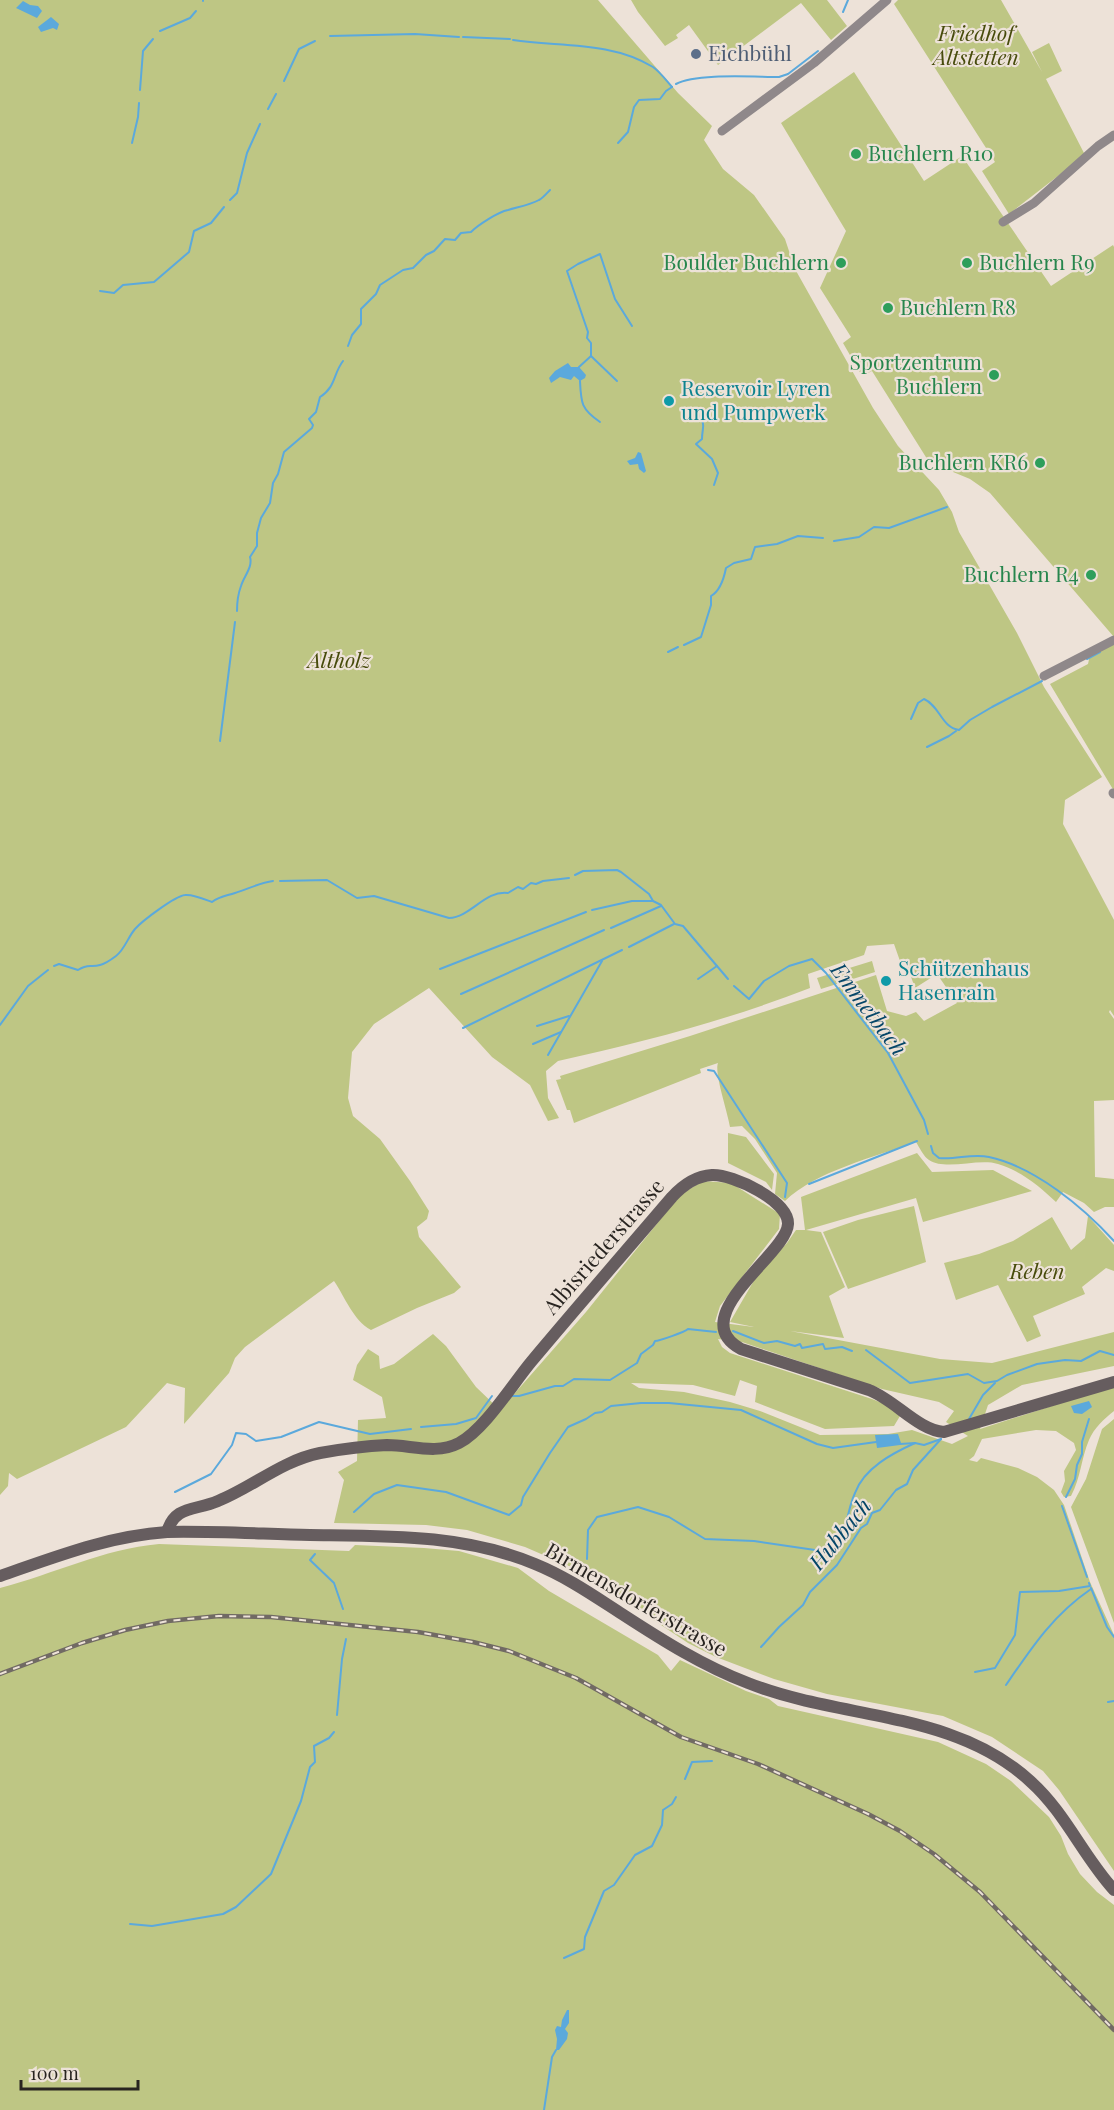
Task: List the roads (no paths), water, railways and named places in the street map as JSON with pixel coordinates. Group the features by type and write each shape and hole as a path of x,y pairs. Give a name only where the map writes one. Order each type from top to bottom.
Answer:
{"main road":[{"name":"Albisriederstrasse","path":"167,1532 171,1519 177,1514 234,1494 282,1465 299,1458 322,1452 379,1445 442,1449 462,1442 477,1429 529,1364 672,1197 692,1181 707,1176 724,1176 745,1183 776,1203 785,1211 787,1218 788,1227 784,1236 748,1278 726,1314 725,1334 741,1349 884,1396 930,1429 939,1432 950,1432 1114,1382"},
{"name":"Birmensdorferstrasse","path":"0,1576 106,1540 142,1533 430,1538 469,1543 535,1564 585,1590 676,1649 747,1683 781,1695 941,1730 991,1752 1028,1779 1052,1803 1114,1890"}],"street":[{"path":"722,131 822,57 887,0"},
{"path":"1002,222 1034,203 1098,146 1114,135"},
{"path":"1044,676 1114,640"}],"water":[{"path":"23,1 38,6 42,11 37,18 16,8"},
{"path":"51,17 59,24 57,30 53,28 41,32 38,27"},
{"path":"568,363 571,367 579,367 586,375 585,378 580,381 574,376 571,380 560,377 551,383 549,378"},
{"path":"638,452 641,453 646,471 644,473 639,469 638,464 630,465 627,461 635,458"},
{"path":"1089,1401 1092,1407 1082,1414 1074,1413 1071,1406"},
{"path":"898,1434 900,1445 877,1448 875,1435"},
{"path":"567,2010 569,2010 569,2023 565,2029 568,2033 567,2039 559,2050 556,2050 555,2030 557,2026 561,2027"}],"waterway":[{"path":"843,12 848,0"},
{"path":"160,31 190,18 196,11"},
{"path":"330,36 415,34 459,37"},
{"path":"463,37 510,39"},
{"path":"140,90 143,51 153,39"},
{"path":"513,40 584,46 620,53 653,67 672,87"},
{"path":"284,81 299,49 315,41"},
{"path":"676,84 711,77 779,77 788,74 818,51"},
{"path":"618,143 628,132 634,107 639,100 660,99 672,87"},
{"path":"268,109 276,94"},
{"path":"132,143 139,103"},
{"path":"230,200 237,193 247,153 260,124"},
{"path":"348,346 352,335 361,324 361,309 376,294 380,285 403,270 413,268 445,239 455,240 461,233 471,232 499,213 539,200 550,190"},
{"path":"100,291 114,293 123,285 154,282 189,252 194,231 211,223 224,207"},
{"path":"579,367 591,356 591,343 587,338 588,332 567,271 600,254 615,299 632,326"},
{"path":"591,356 617,381"},
{"path":"237,611 242,582 249,568 250,557 257,546 257,533 261,518 270,503 273,483 284,452 312,428 313,425 309,419 316,412 320,397 332,385 343,361"},
{"path":"580,381 583,405 600,422"},
{"path":"697,413 703,426 702,439 696,444 712,459 718,473 714,485"},
{"path":"834,541 859,537 874,527 889,528 947,507"},
{"path":"684,645 701,637 711,605 711,596 719,588 726,568 734,563 751,559 755,547 777,544 798,536 823,538"},
{"path":"220,741 235,622"},
{"path":"668,652 678,647"},
{"path":"1087,659 1100,652"},
{"path":"911,719 918,703 924,699 934,706 948,725 959,730 970,720 992,707 1042,681"},
{"path":"927,747 956,731"},
{"name":"Emmetbach","path":"575,875 583,871 617,870 621,872 649,894 653,901 661,905 675,924 683,926 728,979"},
{"name":"Emmetbach","path":"280,881 327,880 357,898 374,896 449,918 457,917 485,899 500,893 508,893 518,887 523,889 531,883 569,878"},
{"name":"Emmetbach","path":"54,966 59,964 78,970 106,963 119,953 139,925 180,896 191,895 212,902 223,896 273,881"},
{"path":"592,910 632,901 653,901"},
{"path":"611,928 661,906"},
{"path":"440,969 586,912"},
{"path":"629,947 674,924"},
{"path":"461,994 604,930"},
{"path":"463,1028 622,950"},
{"name":"Emmetbach","path":"734,986 749,999 764,981 789,966 812,959 826,973 888,1053 924,1120 928,1134"},
{"path":"548,1055 602,961"},
{"path":"698,979 717,966"},
{"name":"Emmetbach","path":"0,1025 28,986 48,970"},
{"path":"537,1026 569,1016"},
{"path":"533,1044 561,1032"},
{"path":"708,1070 714,1071 787,1183 785,1197"},
{"path":"809,1184 917,1141"},
{"name":"Emmetbach","path":"931,1146 933,1153 939,1158 983,1156 1024,1170 1073,1202 1114,1241"},
{"path":"510,1396 563,1386 574,1379 610,1380 637,1363 641,1354 655,1341 688,1329 716,1332"},
{"path":"733,1331 764,1343 777,1341 795,1346 800,1344 802,1348 823,1344 825,1349 842,1347 852,1351"},
{"path":"866,1350 910,1383 968,1374 984,1383 997,1381 1037,1364 1065,1360 1081,1361 1100,1351 1114,1355"},
{"name":"Hubbach","path":"969,1419 983,1395 995,1383"},
{"path":"421,1427 456,1424 476,1418 492,1396"},
{"path":"354,1512 374,1494 397,1485 446,1492 509,1515 521,1505 523,1497 568,1427 611,1406 669,1403 741,1410 817,1444 833,1448 876,1442"},
{"path":"1066,1497 1075,1479 1089,1419"},
{"path":"175,1492 211,1474 232,1445 236,1433 246,1434 256,1441 281,1437 319,1422 370,1434 411,1429"},
{"path":"900,1444 924,1445 941,1439"},
{"name":"Hubbach","path":"761,1647 803,1605 810,1592 837,1565 861,1528 867,1524 872,1513 880,1510 896,1490 907,1484 913,1470 941,1439"},
{"path":"587,1559 588,1530 597,1517 638,1507 669,1517 705,1539 754,1541 815,1550 838,1550 859,1484 880,1462 915,1443"},
{"path":"1062,1506 1087,1577"},
{"path":"315,1554 310,1560 334,1583 343,1609"},
{"path":"975,1672 995,1668 1015,1635 1020,1592 1059,1591 1090,1586 1089,1583"},
{"path":"1091,1588 1107,1627 1114,1637"},
{"path":"1006,1685 1054,1621 1091,1589"},
{"path":"337,1715 346,1639"},
{"path":"1108,1702 1114,1701"},
{"path":"130,1924 152,1926 223,1914 236,1907 271,1874 301,1801 310,1767 315,1762 314,1746 329,1738 334,1732"},
{"name":"Hubbach","path":"685,1779 692,1762 712,1761"},
{"name":"Hubbach","path":"564,1958 584,1949 585,1937 604,1891 614,1885 635,1855 652,1846 662,1825 663,1810 672,1804 676,1797"},
{"name":"Hubbach","path":"544,2110 552,2057 556,2050"}],"railway":[{"path":"0,1674 82,1643 125,1630 168,1621 219,1616 271,1617 418,1632 509,1651 576,1678 681,1737 758,1764 900,1831 934,1854 980,1892 1114,2030"}],"place":[{"name":"Eichbühl","path":"696,54"},
{"name":"Buchlern R10","path":"856,154"},
{"name":"Boulder Buchlern","path":"841,263"},
{"name":"Buchlern R9","path":"967,263"},
{"name":"Buchlern R8","path":"888,308"},
{"name":"Sportzentrum Buchlern","path":"994,375"},
{"name":"Reservoir Lyren und Pumpwerk","path":"669,401"},
{"name":"Buchlern KR6","path":"1040,463"},
{"name":"Buchlern R4","path":"1091,575"},
{"name":"Schützenhaus Hasenrain","path":"886,981"}],"park label":[{"name":"Friedhof Altstetten","path":"976,46"},
{"name":"Altholz","path":"339,661"},
{"name":"Reben","path":"1037,1272"}]}
